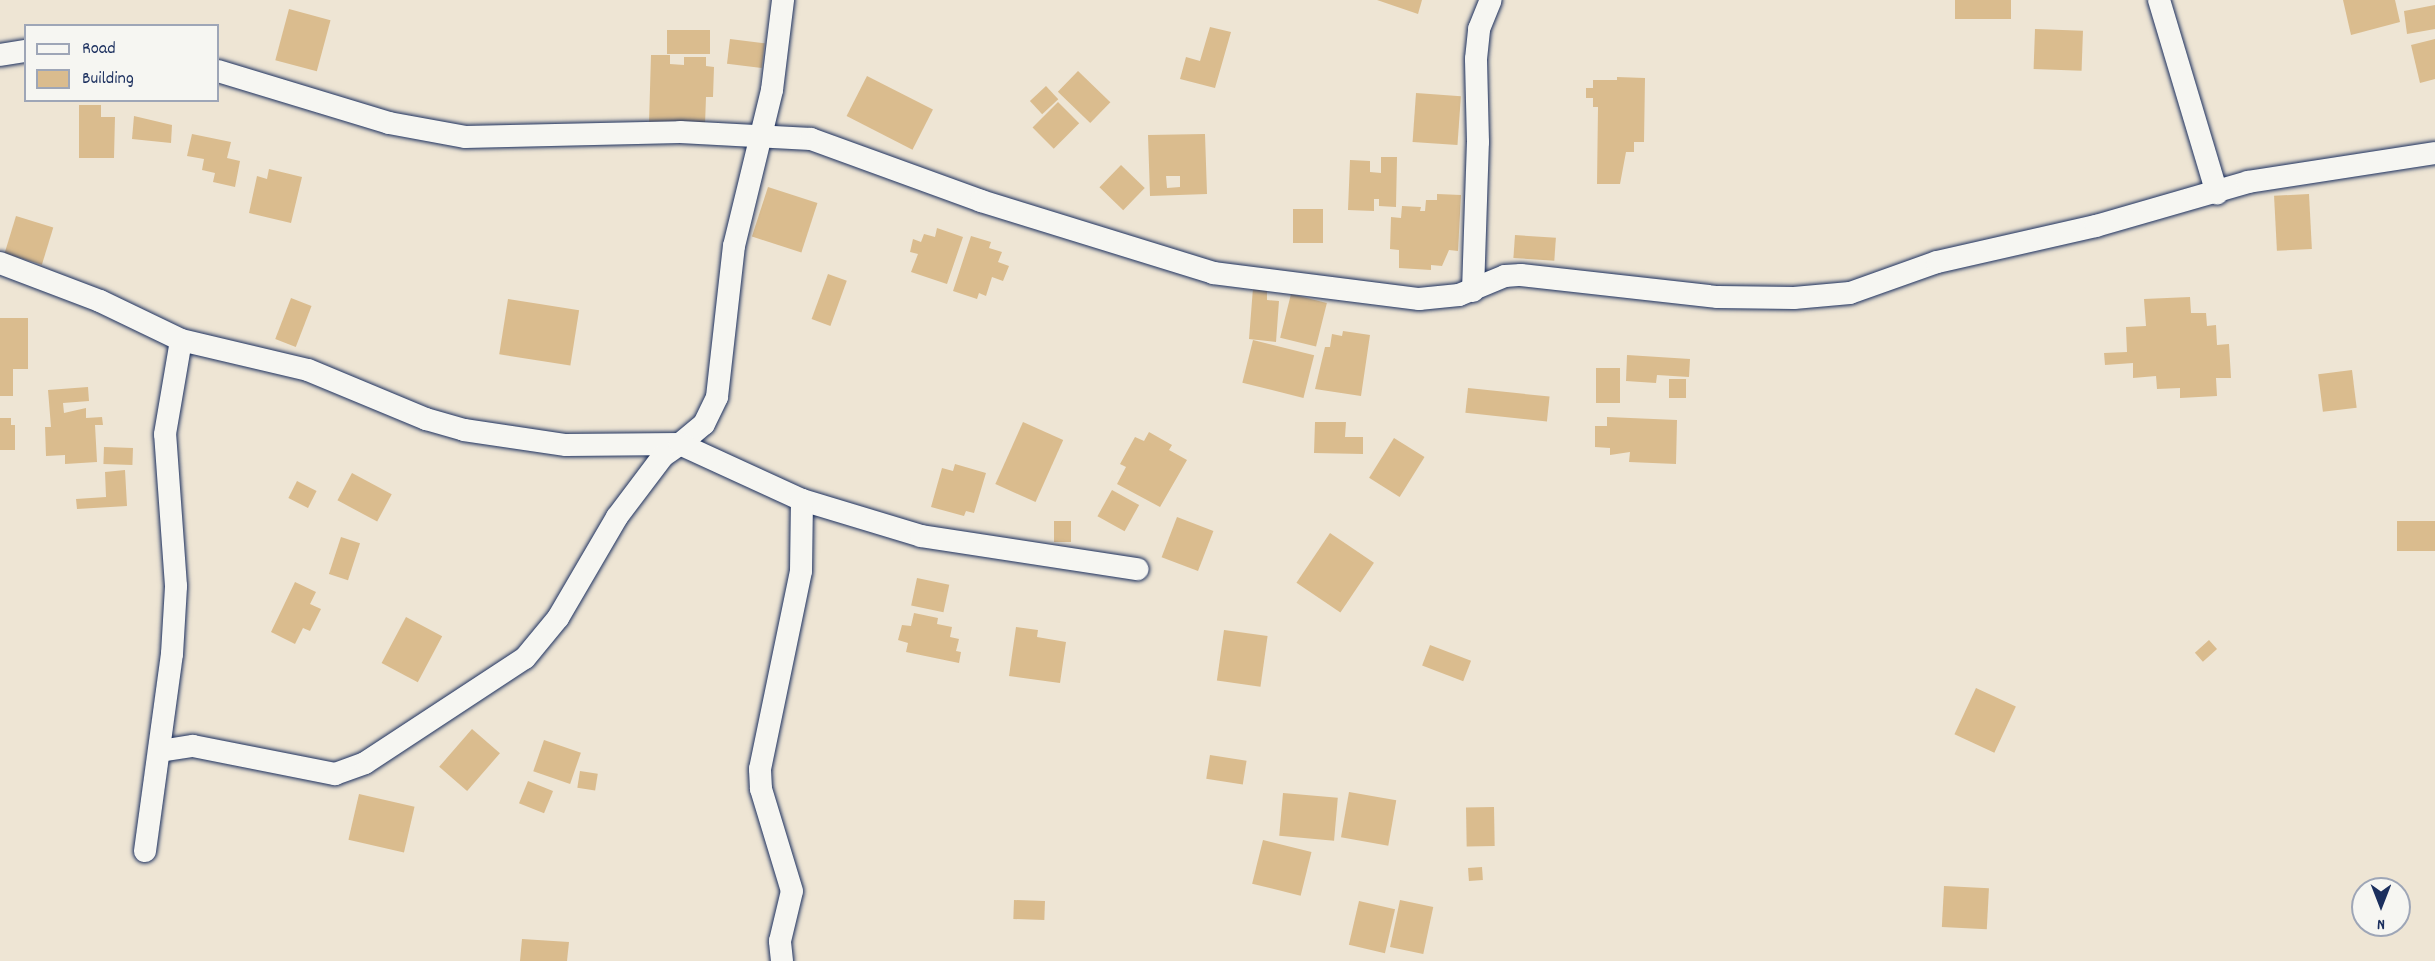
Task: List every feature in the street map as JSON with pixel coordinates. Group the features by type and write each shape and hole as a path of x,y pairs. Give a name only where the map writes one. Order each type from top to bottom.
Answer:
{"street":[{"path":"160,751 193,747 335,774 375,758 494,674 525,658 558,618 617,517 663,456 704,424 717,397 734,246 758,137 772,90 783,0"},
{"path":"1473,291 1476,59 1479,29 1491,0"},
{"path":"2159,0 2217,193"},
{"path":"0,55 24,51"},
{"path":"219,71 389,123 465,137 680,132 812,139 981,201 1219,275 1410,298 1438,298 1473,291 1505,276 1540,275 1718,297 1794,298 1850,294 1936,262 2097,226 2270,178 2435,153"},
{"path":"0,263 100,301 181,340 308,370 426,419 464,430 566,445 680,444 802,500 921,536 1137,569"},
{"path":"145,851 172,654 176,586 165,434 181,340"},
{"path":"782,961 780,941 792,891 761,789 760,769 801,571 802,500"}],"building":[{"path":"1377,0 1422,0 1418,14"},
{"path":"1955,0 2011,0 2011,19 1955,19"},
{"path":"2343,0 2395,0 2400,22 2351,35"},
{"path":"2435,5 2435,29 2407,34 2404,11"},
{"path":"289,9 331,20 317,71 275,60"},
{"path":"1210,27 1231,32 1215,88 1180,79 1186,57 1200,61"},
{"path":"2035,29 2083,31 2082,71 2034,69"},
{"path":"667,30 710,30 710,54 667,54"},
{"path":"730,39 765,43 762,68 727,64"},
{"path":"2435,39 2435,79 2420,83 2411,45"},
{"path":"651,55 670,55 670,64 684,65 684,57 706,57 706,66 714,67 713,97 706,97 705,125 649,123"},
{"path":"1078,71 1110,102 1090,123 1058,92"},
{"path":"867,76 933,110 913,150 847,116"},
{"path":"1617,77 1645,78 1644,142 1634,142 1634,152 1626,152 1620,184 1597,184 1598,107 1593,107 1593,98 1586,98 1586,88 1593,88 1593,80 1617,80"},
{"path":"1046,86 1058,99 1042,114 1030,101"},
{"path":"1416,93 1461,96 1457,145 1413,142"},
{"path":"1058,102 1079,123 1054,149 1033,127"},
{"path":"79,105 101,105 101,117 115,117 114,158 79,158"},
{"path":"134,116 172,125 171,143 132,139"},
{"path":"192,134 231,142 227,158 240,161 235,187 213,182 215,173 202,170 204,159 187,156"},
{"path":"1205,134 1207,194 1150,196 1148,135","holes":["1166,176 1180,176 1180,187 1167,188"]},
{"path":"1381,157 1397,157 1396,207 1379,206 1379,199 1374,199 1374,211 1348,210 1350,160 1370,161 1370,172 1381,173"},
{"path":"1121,165 1145,188 1123,210 1099,187"},
{"path":"269,169 302,177 291,223 249,213 257,176 267,179"},
{"path":"768,187 817,203 801,253 752,236"},
{"path":"1437,194 1461,195 1458,251 1449,250 1442,266 1431,265 1431,270 1399,268 1399,250 1390,249 1391,217 1401,218 1402,206 1421,207 1420,211 1425,211 1426,200 1437,200"},
{"path":"2309,194 2312,249 2277,251 2274,196"},
{"path":"1293,209 1323,209 1323,243 1293,243"},
{"path":"16,216 53,227 42,265 5,253"},
{"path":"937,228 963,237 947,284 911,272 918,254 910,252 913,239 921,242 924,234 935,237"},
{"path":"1515,235 1556,238 1554,261 1513,258"},
{"path":"971,236 991,242 989,248 1002,252 998,262 1009,266 1003,281 992,277 986,296 979,293 977,299 953,291"},
{"path":"828,274 847,281 830,326 812,319"},
{"path":"1253,288 1267,290 1267,300 1279,301 1276,342 1249,339"},
{"path":"1291,294 1327,303 1316,347 1280,338"},
{"path":"2190,297 2191,313 2206,313 2207,326 2216,325 2217,345 2229,344 2231,378 2216,378 2217,396 2180,398 2180,388 2157,389 2156,376 2133,378 2133,363 2105,365 2104,353 2127,352 2126,327 2146,326 2144,299"},
{"path":"291,298 312,306 296,347 275,339"},
{"path":"508,299 579,310 570,366 499,354"},
{"path":"0,318 28,318 28,369 13,369 13,396 0,396"},
{"path":"1343,331 1370,335 1361,396 1315,389 1325,347 1330,347 1332,334 1342,336"},
{"path":"1253,340 1314,355 1303,398 1242,383"},
{"path":"1627,355 1690,359 1689,377 1657,375 1656,383 1626,381"},
{"path":"1596,368 1620,368 1620,403 1596,403"},
{"path":"2352,370 2357,408 2323,412 2318,374"},
{"path":"1669,379 1686,379 1686,398 1669,398"},
{"path":"88,387 89,401 63,403 64,413 86,408 86,418 102,417 103,425 95,425 97,462 65,464 65,455 46,456 45,427 51,427 48,390"},
{"path":"1468,388 1550,397 1547,421 1465,413"},
{"path":"1607,417 1677,420 1676,464 1629,462 1630,452 1610,455 1610,448 1595,447 1595,426 1607,426"},
{"path":"0,418 11,418 11,425 15,425 15,450 0,450"},
{"path":"1023,422 1063,440 1036,502 995,484"},
{"path":"1315,422 1346,422 1345,437 1363,437 1363,454 1314,453"},
{"path":"1149,432 1172,445 1169,450 1187,460 1160,507 1117,484 1126,467 1120,464 1135,437 1144,441"},
{"path":"1394,438 1425,457 1400,497 1369,478"},
{"path":"104,447 133,448 132,465 103,464"},
{"path":"955,464 986,473 974,513 966,511 964,516 931,507 942,468 953,471"},
{"path":"125,470 127,506 77,509 76,499 106,497 105,472"},
{"path":"352,473 392,494 377,521 337,500"},
{"path":"297,481 317,491 308,508 288,498"},
{"path":"1112,490 1139,505 1125,531 1097,516"},
{"path":"1177,517 1213,531 1198,571 1162,557"},
{"path":"1054,521 1071,521 1071,542 1054,542"},
{"path":"2397,521 2435,521 2435,551 2397,551"},
{"path":"1330,533 1374,563 1340,612 1296,583"},
{"path":"341,537 360,543 348,580 329,574"},
{"path":"917,578 949,585 943,612 911,605"},
{"path":"295,582 316,592 310,604 321,609 310,631 303,628 295,644 271,632"},
{"path":"914,613 938,618 937,624 952,627 950,637 959,639 956,651 961,652 959,663 906,652 908,643 898,640 902,625 911,626"},
{"path":"406,617 442,636 418,682 382,663"},
{"path":"1016,627 1038,630 1037,637 1066,642 1060,683 1009,676"},
{"path":"1224,630 1268,636 1260,687 1217,681"},
{"path":"2209,640 2217,649 2203,662 2195,653"},
{"path":"1430,645 1471,661 1463,681 1422,666"},
{"path":"1976,688 2016,707 1994,753 1954,734"},
{"path":"472,729 500,753 467,791 439,767"},
{"path":"544,740 581,753 570,784 533,771"},
{"path":"1210,755 1247,761 1243,784 1206,779"},
{"path":"580,771 598,774 595,791 577,788"},
{"path":"528,781 553,791 544,813 519,803"},
{"path":"1349,792 1396,800 1388,846 1341,837"},
{"path":"1283,793 1338,798 1334,841 1279,836"},
{"path":"359,794 415,807 404,853 348,840"},
{"path":"1466,807 1494,807 1495,846 1467,846"},
{"path":"1263,840 1312,852 1301,896 1252,884"},
{"path":"1482,867 1483,880 1469,881 1468,868"},
{"path":"1944,886 1989,888 1987,929 1942,927"},
{"path":"1014,900 1045,901 1044,920 1013,919"},
{"path":"1400,900 1433,907 1423,954 1390,947"},
{"path":"1359,901 1395,909 1385,953 1349,945"},
{"path":"522,939 569,942 567,961 520,961"}]}
